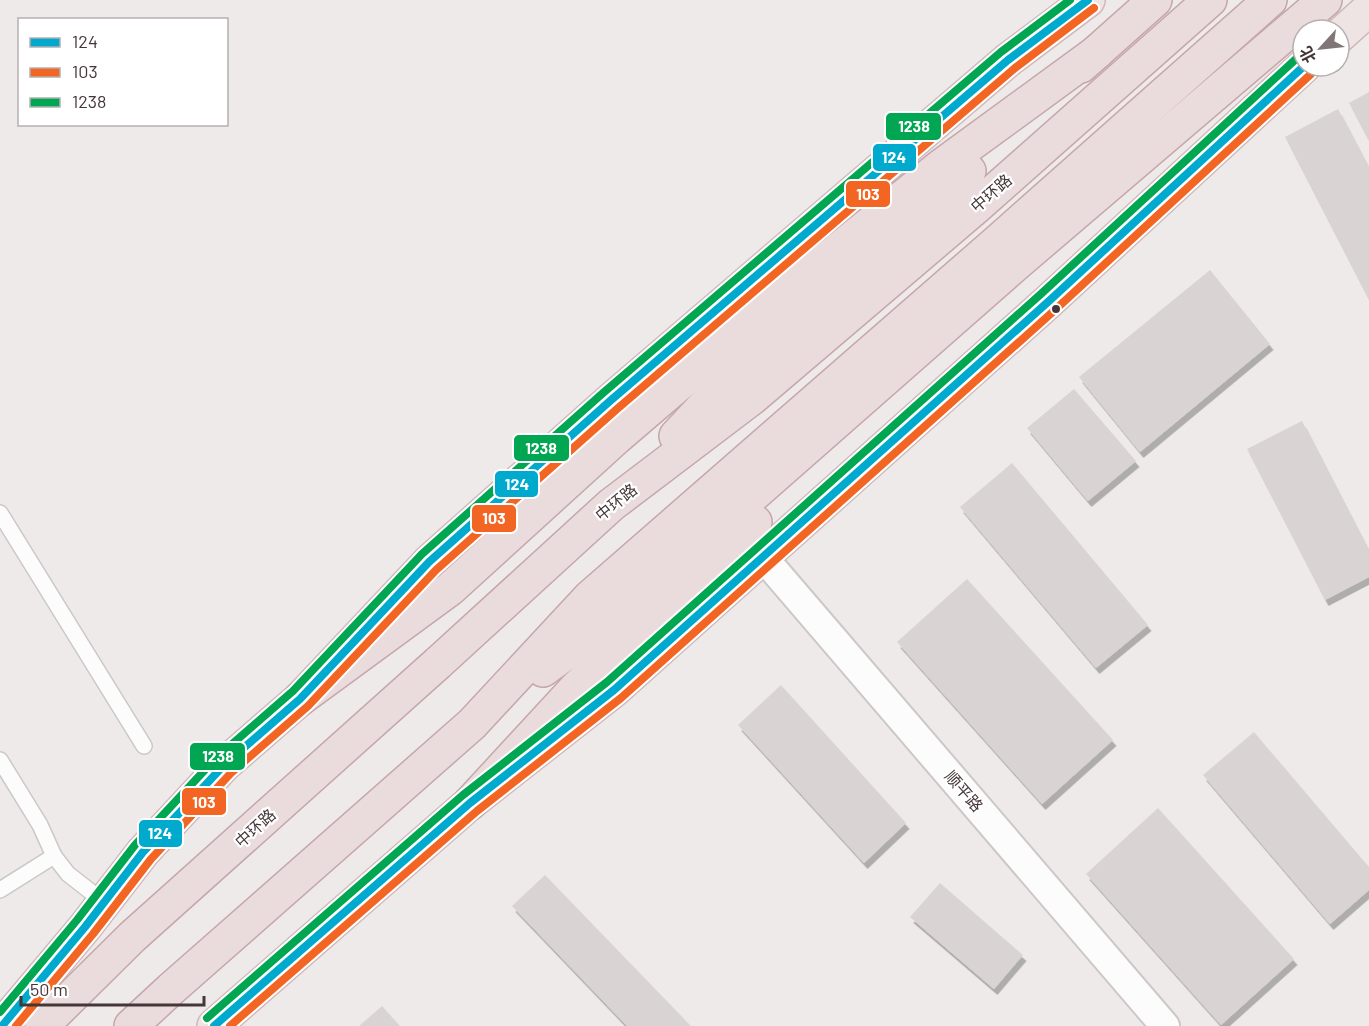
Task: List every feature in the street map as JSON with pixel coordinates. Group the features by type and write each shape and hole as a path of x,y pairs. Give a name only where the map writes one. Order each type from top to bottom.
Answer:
{"highway":[{"path":"611,505 734,374 953,185 1155,0"},
{"name":"中环路","path":"42,1026 132,938 611,505 752,398 975,208 1210,0"},
{"path":"472,724 590,597 1270,0"},
{"path":"131,1026 171,988 472,724 610,620 1016,264 1325,0"},
{"path":"300,699 450,589 616,438 806,276 942,166 1097,52"},
{"path":"470,803 577,687 801,477 1016,264"}],"main road":[{"path":"2,1026 143,852 224,765 300,699 429,562 610,401 1008,60 1088,0"},
{"path":"1351,25 1369,9"},
{"path":"214,1026 470,803 614,690 1049,301 1291,78"},
{"path":"47,1026 62,969 70,951 94,915"}],"street":[{"name":"顺平路","path":"762,556 1165,1026"}],"lane":[{"path":"0,513 144,746"},
{"path":"0,760 40,825 54,856 94,915"},
{"path":"0,890 54,856"}],"building":[{"path":"1369,92 1369,141 1349,103"},
{"path":"1338,109 1369,168 1369,300 1285,137"},
{"path":"1210,270 1270,344 1140,452 1079,377"},
{"path":"1074,389 1136,461 1088,501 1027,428"},
{"path":"1302,421 1369,551 1369,577 1325,600 1247,449"},
{"path":"1012,463 1148,625 1096,668 960,507"},
{"path":"967,579 1113,740 1042,804 897,642"},
{"path":"781,685 906,823 864,863 738,725"},
{"path":"1254,732 1369,867 1369,890 1330,924 1203,775"},
{"path":"1158,808 1294,959 1221,1025 1086,874"},
{"path":"545,875 691,1026 627,1026 512,906"},
{"path":"940,883 1023,955 994,989 910,917"},
{"path":"382,1006 400,1026 359,1026"}],"transit line":[{"name":"1238","path":"0,1012 77,920 135,845 216,758 293,691 422,554 603,393 1001,52 1070,0"},
{"name":"124","path":"2,1026 85,927 143,852 224,765 300,699 429,562 610,401 1008,60 1088,0"},
{"name":"103","path":"16,1026 93,934 151,859 231,773 308,706 436,570 617,409 1015,68 1094,8"},
{"name":"1238","path":"207,1018 463,795 607,682 1042,293 1291,64"},
{"name":"124","path":"214,1026 470,803 614,690 1049,301 1291,78"},
{"name":"103","path":"230,1026 477,811 621,698 1056,309 1307,78"}]}
